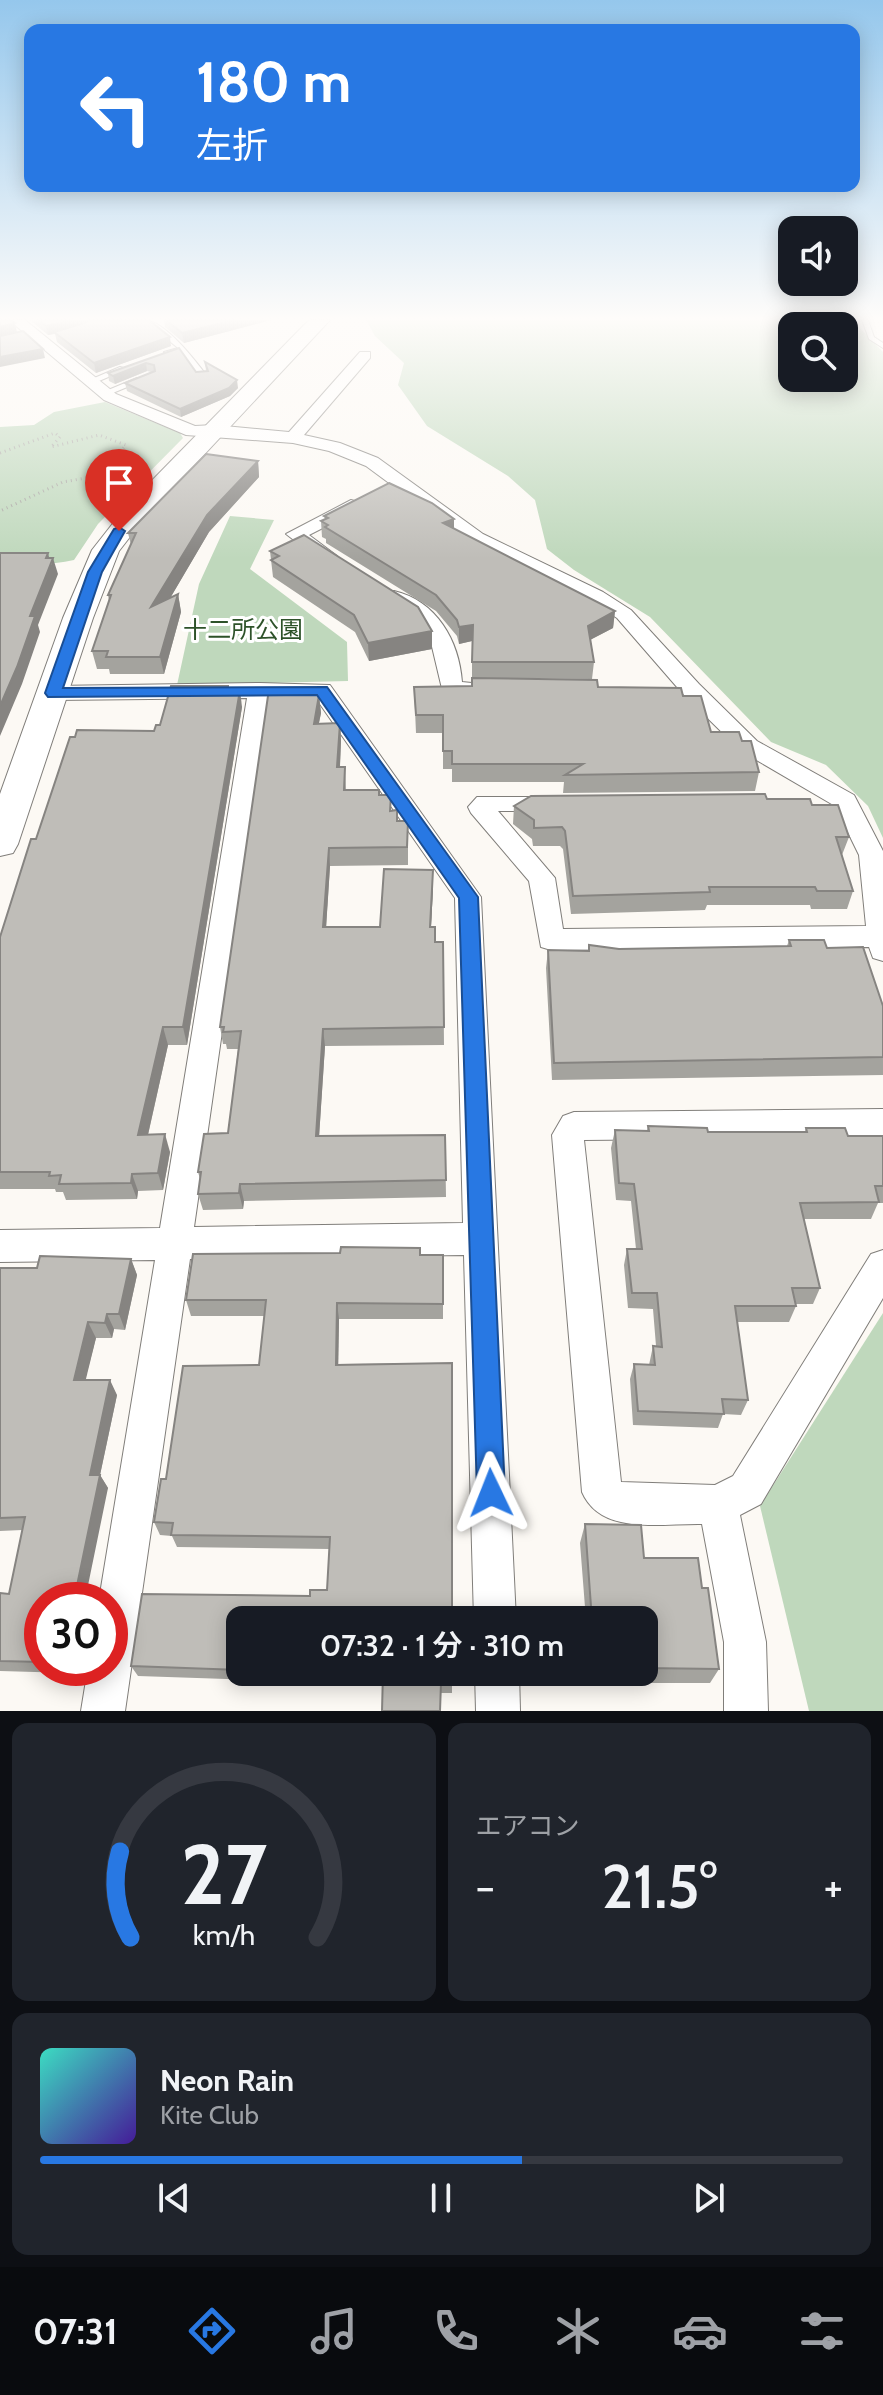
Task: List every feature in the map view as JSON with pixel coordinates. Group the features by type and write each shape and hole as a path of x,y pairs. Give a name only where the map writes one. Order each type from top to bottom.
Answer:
{"street":[{"path":"121,400 192,431 293,438 359,457 400,482 476,538 596,596 624,614 691,689 749,746 845,801 872,855 881,943 551,940 542,878 480,807 486,803 580,803"},
{"path":"0,844 6,809 106,550 134,514 243,400"},
{"path":"293,438 326,400"},
{"path":"348,569 296,534 400,482"},
{"path":"375,585 427,618 444,638 451,688 501,690"},
{"path":"659,689 691,689"},
{"path":"103,1711 260,690"},
{"path":"53,693 322,690 468,897 495,1606"},
{"path":"798,801 845,801"},
{"path":"883,1123 574,1126 568,1135 602,1492 612,1502 718,1505 747,1490 883,1266"},
{"path":"0,1246 483,1239"},
{"path":"718,1505 745,1642 746,1711"},
{"path":"497,1686 498,1711"}],"path":[{"path":"0,453 55,433 60,437 51,447 83,436 117,437 126,445 98,476 63,482 0,511"}],"green space":[{"path":"409,400 883,400 883,838 868,806 826,765 771,742 650,617 574,570 547,549 535,500 508,476 427,426"},
{"path":"105,402 180,433 183,438 98,524 74,560 0,565 0,427 34,425 54,412"},
{"name":"十二所公園","path":"230,516 274,520 250,569 347,642 348,681 177,685 199,584"},
{"path":"883,1313 883,1711 809,1711 760,1506"}],"building":[{"path":"161,400 201,400 180,409"},
{"path":"206,454 258,461 207,515 151,607 178,594 160,657 106,657 108,651 92,651 111,595 108,595 136,533 128,533"},
{"path":"389,483 432,503 454,519 443,523 615,611 588,626 594,662 472,662 473,625 459,627 457,620 436,595 325,527 328,525 321,521 328,518 324,516"},
{"path":"304,535 418,607 432,631 368,643 354,615 271,560 279,556 270,551"},
{"path":"0,553 48,553 46,558 53,558 30,616 35,616 17,667 0,706"},
{"path":"472,678 597,680 598,687 681,688 683,696 701,696 711,732 739,732 742,741 751,741 759,772 565,775 583,764 452,764 452,751 443,751 443,715 416,715 414,687 472,686"},
{"path":"171,686 228,686 228,690 240,690 183,1027 163,1027 138,1135 165,1134 158,1173 132,1174 131,1183 59,1184 61,1175 49,1176 50,1172 0,1172 0,937 31,839 36,839 70,737 75,737 77,730 154,731 156,725 160,725"},
{"path":"313,688 312,695 319,695 314,724 340,723 337,767 345,767 344,790 379,790 379,795 391,795 390,811 397,810 397,821 408,821 407,847 329,848 323,927 380,927 384,869 433,870 430,927 435,927 435,942 443,942 444,1027 323,1029 316,1136 445,1135 446,1180 240,1184 239,1193 198,1194 204,1134 228,1133 241,1031 223,1032 224,1027 220,1027 269,689"},
{"path":"765,794 767,799 810,799 812,805 838,805 849,837 836,837 853,891 817,891 815,887 709,887 710,892 573,896 565,831 562,827 534,828 534,820 514,806 531,796"},
{"path":"789,940 824,940 827,948 863,947 883,1006 883,1057 554,1063 548,950 589,951 589,945 619,949 791,946"},
{"path":"648,1126 707,1128 708,1132 807,1132 806,1128 845,1128 848,1136 883,1136 883,1186 875,1186 879,1202 800,1203 820,1288 792,1288 796,1306 735,1306 748,1400 722,1399 724,1414 638,1411 634,1364 655,1365 653,1346 662,1347 657,1293 632,1293 627,1249 642,1249 634,1184 619,1183 615,1130 649,1131"},
{"path":"341,1247 420,1248 420,1255 443,1255 443,1304 337,1303 336,1365 452,1363 452,1606 226,1606 226,1669 131,1666 142,1594 310,1596 310,1590 327,1590 330,1537 171,1535 173,1523 154,1522 161,1479 166,1479 183,1366 259,1365 266,1300 186,1300 193,1254 340,1253"},
{"path":"40,1256 131,1259 119,1314 107,1314 105,1323 88,1322 74,1380 110,1380 90,1475 100,1475 78,1582 24,1582 24,1662 0,1661 0,1593 9,1594 25,1517 0,1518 0,1268 37,1268"},
{"path":"585,1524 641,1525 644,1558 698,1558 702,1588 708,1588 719,1669 658,1668 658,1606 591,1606"},
{"path":"383,1686 441,1686 440,1711 382,1711"}],"route":[{"path":"119,531 95,572 53,693 322,690 468,897 491,1493"}]}
